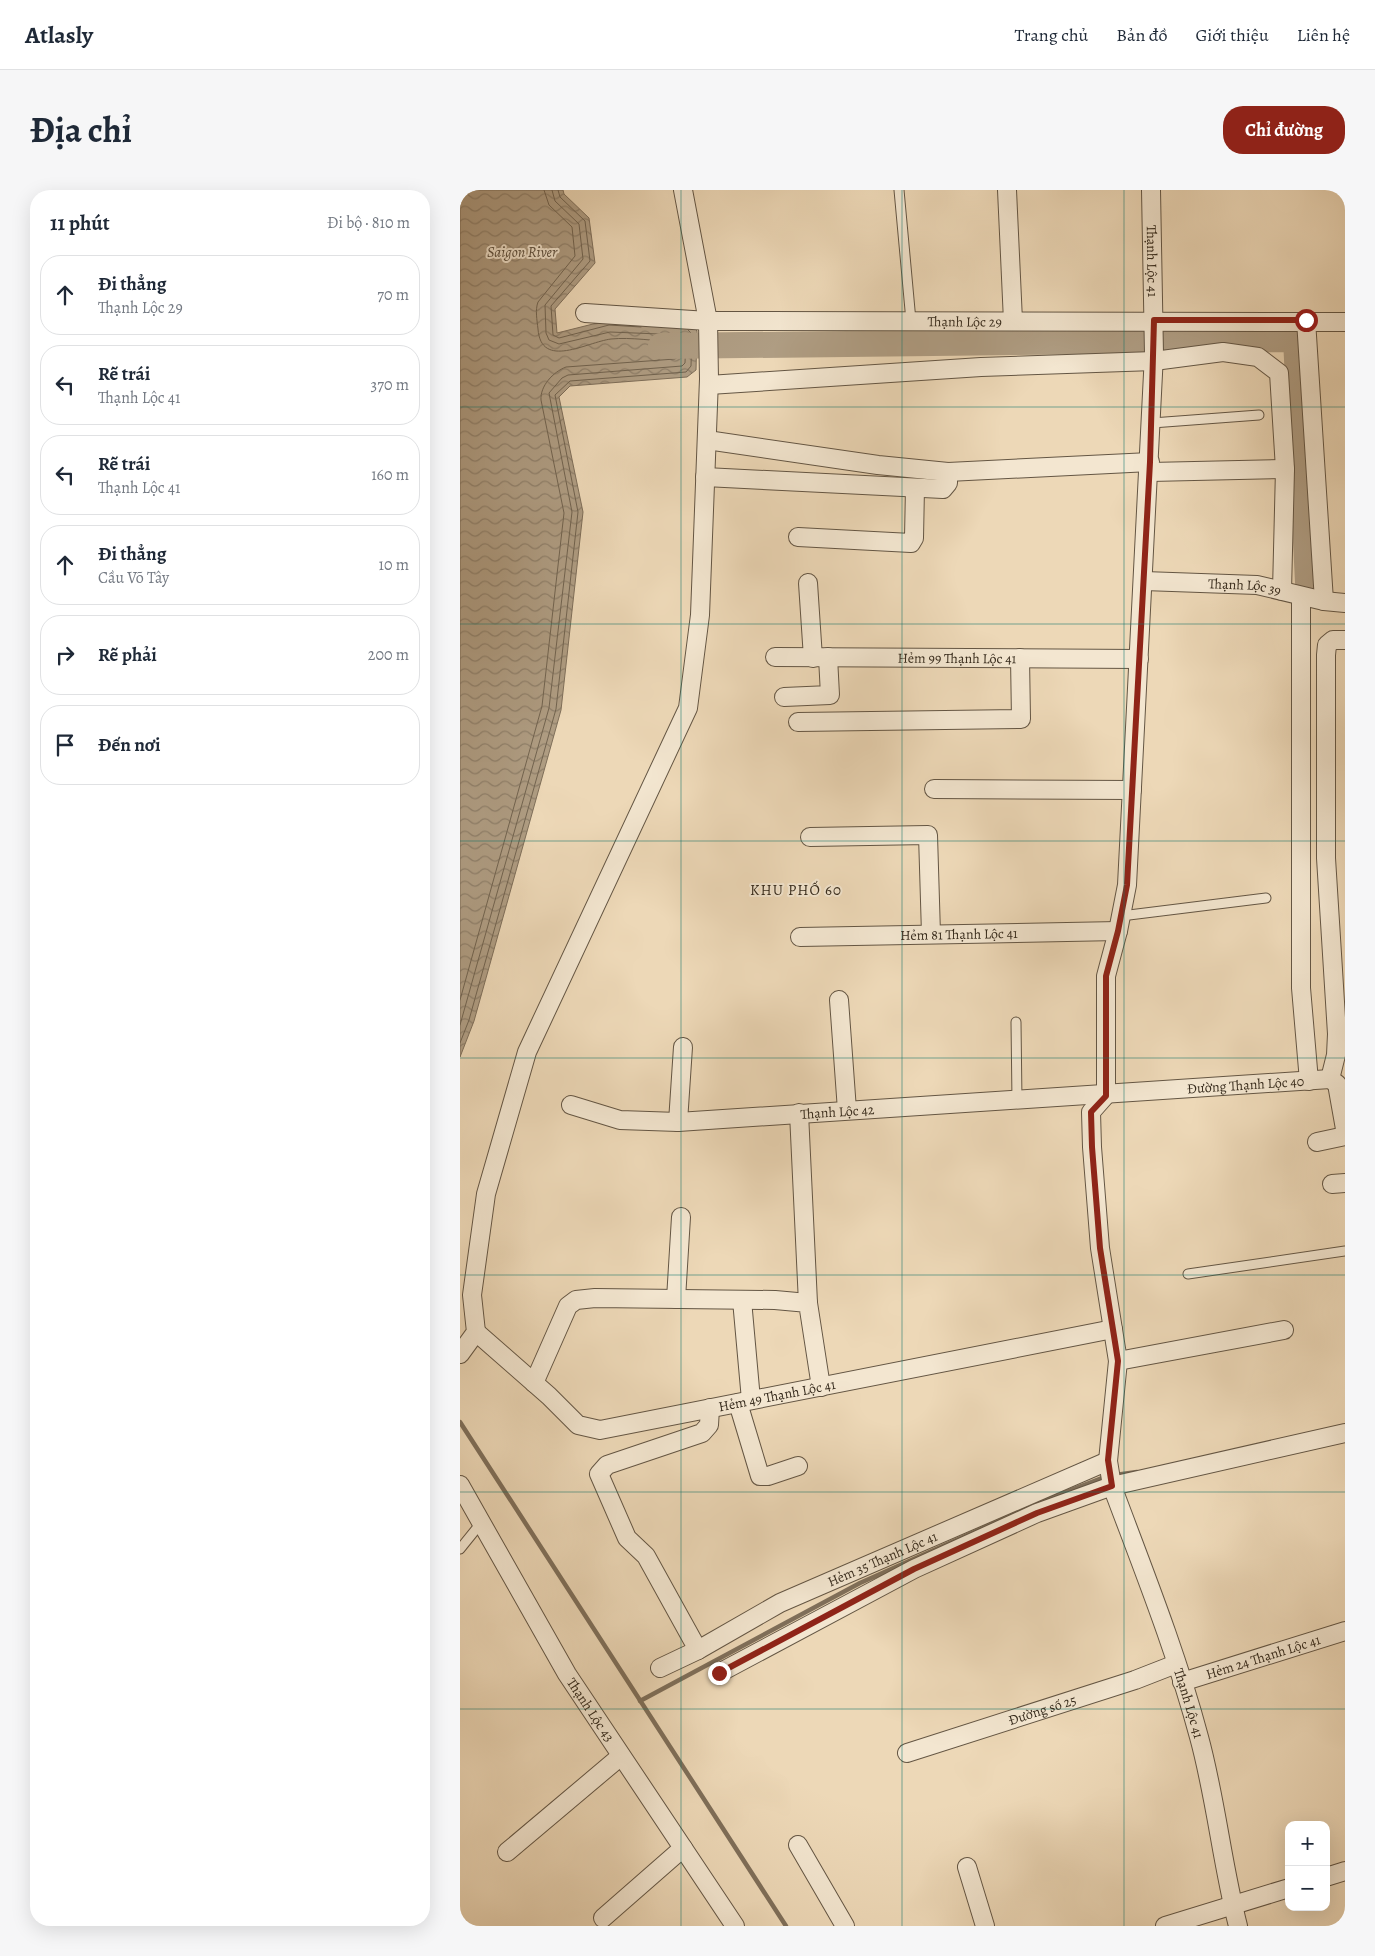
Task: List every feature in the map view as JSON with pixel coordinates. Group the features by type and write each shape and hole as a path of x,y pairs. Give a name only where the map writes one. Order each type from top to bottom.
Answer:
{"street":[{"path":"460,1354 476,1332 472,1295 486,1194 527,1052 688,708 700,615 709,382 708,321 683,190"},
{"path":"1007,190 1013,321"},
{"name":"Thạnh Lộc 41","path":"1106,1096 1106,976 1120,924 1127,885 1150,467 1154,357 1151,190"},
{"name":"Thạnh Lộc 29","path":"584,313 708,321 1306,320 1345,322"},
{"path":"1306,320 1324,601"},
{"path":"709,382 1223,352 1258,357 1279,373 1285,469 1282,591"},
{"path":"707,440 878,465 948,472 1150,467 1285,469"},
{"path":"705,477 944,489 948,482 948,472"},
{"path":"798,537 911,543 914,538 914,488"},
{"name":"Thạnh Lộc 39","path":"1144,580 1257,585 1324,601 1345,603"},
{"path":"784,697 830,695 821,658 808,583"},
{"path":"1301,596 1301,988 1309,1081"},
{"path":"1345,640 1333,640 1327,644 1326,655 1326,858 1339,956 1341,1054 1330,1079 1337,1084 1345,1128"},
{"name":"Hẻm 99 Thạnh Lộc 41","path":"775,657 1140,658"},
{"path":"798,722 1021,719 1020,658"},
{"path":"934,789 1132,790"},
{"path":"810,836 928,835 931,934"},
{"name":"Hẻm 81 Thạnh Lộc 41","path":"800,937 931,934 1120,924"},
{"path":"839,1000 848,1110"},
{"path":"678,1122 683,1047"},
{"name":"Đường Thạnh Lộc 40","path":"1106,1096 1330,1079"},
{"path":"1106,1096 1091,1112 1100,1248 1118,1361 1108,1460"},
{"name":"Thạnh Lộc 42","path":"571,1105 620,1120 678,1122 848,1110 1106,1096"},
{"path":"799,1113 808,1303 821,1386"},
{"path":"1317,1142 1345,1136"},
{"path":"676,1299 681,1217"},
{"path":"534,1383 571,1302 594,1298 808,1303"},
{"path":"742,1300 745,1402 760,1476 768,1476 798,1466"},
{"name":"Hẻm 49 Thạnh Lộc 41","path":"476,1332 578,1425 600,1430 1113,1329"},
{"path":"1118,1361 1284,1330"},
{"path":"698,1650 646,1556 627,1538 599,1474 607,1465 702,1433 709,1425 710,1408"},
{"path":"719,1673 914,1569 1037,1513 1112,1486 1345,1433"},
{"name":"Thạnh Lộc 41","path":"1108,1460 1112,1486 1176,1664 1199,1736 1238,1926"},
{"name":"Hẻm 35 Thạnh Lộc 41","path":"660,1668 698,1650 780,1604 1108,1460"},
{"name":"Thạnh Lộc 43","path":"460,1486 566,1674 735,1926"},
{"name":"Hẻm 24 Thạnh Lộc 41","path":"1182,1682 1345,1631"},
{"name":"Đường số 25","path":"907,1753 1135,1680 1176,1664"},
{"path":"507,1852 621,1756"},
{"path":"798,1844 845,1926"},
{"path":"603,1918 683,1848"},
{"path":"968,1868 985,1926"},
{"path":"1330,1876 1345,1871"},
{"path":"1164,1926 1285,1889"}],"lane":[{"path":"899,190 911,321"},
{"path":"1152,423 1259,415"},
{"path":"1120,924 1266,898"},
{"path":"1016,1022 1017,1101"},
{"path":"1188,1274 1345,1251"},
{"path":"460,1549 481,1524"}],"water":[{"name":"Saigon River","path":"460,190 563,190 564,194 589,218 595,263 555,309 557,333 609,320 689,323 697,331 696,370 687,377 570,386 559,397 583,512 561,710 474,1021 460,1057"}],"waterway":[{"path":"661,346 1296,339 1308,582"},
{"path":"460,1422 786,1926"},
{"path":"1115,1475 1137,1472"},
{"path":"1035,1504 1107,1476"},
{"path":"640,1701 860,1583 1028,1508"}],"district":[{"name":"KHU PHỐ 60","path":"796,890"}],"route":[{"path":"719,1673 914,1569 1037,1513 1112,1486 1108,1460 1118,1361 1100,1248 1091,1112 1106,1096 1106,976 1113,943 1118,931 1127,885 1150,462 1154,320 1306,320"}]}
